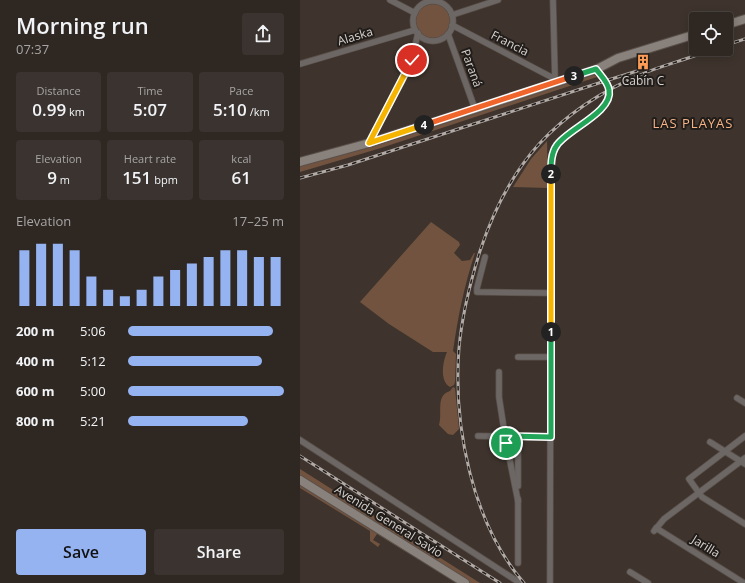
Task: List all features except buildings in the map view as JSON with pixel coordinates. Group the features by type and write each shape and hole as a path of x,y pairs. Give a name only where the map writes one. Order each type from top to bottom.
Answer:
{"main road":[{"path":"733,23 745,19"},
{"path":"300,162 369,143 475,109 556,80 596,69 618,58 689,36"},
{"name":"Avenida General Savio","path":"300,480 465,583"}],"street":[{"path":"390,0 415,13"},
{"path":"452,15 498,0"},
{"path":"554,0 556,80"},
{"path":"369,143 411,64 416,31 413,21 415,13 426,1 442,2 448,8 452,15 452,25 448,34 439,40 432,41 423,38 416,31"},
{"name":"Francia","path":"452,25 556,80"},
{"name":"Alaska","path":"300,64 416,31"},
{"name":"Paraná","path":"448,34 475,109"},
{"path":"550,583 550,293 552,157 560,141 600,110 607,102 609,90 605,81 596,69"},
{"path":"485,257 477,292 550,293"},
{"path":"518,357 551,357"},
{"path":"499,372 499,397 518,501"},
{"path":"737,398 745,403"},
{"path":"478,436 551,437"},
{"path":"518,436 518,563"},
{"path":"745,436 689,479 702,497 745,524"},
{"path":"300,440 520,583"},
{"path":"698,493 744,461 710,442"},
{"name":"Jarilla","path":"698,493 664,519 655,529 744,583"},
{"path":"630,572 648,583"}],"shaded area":[{"path":"430,4 436,4 445,9 449,15 449,27 445,33 436,38 430,38 421,33 416,24 416,18 421,9"},
{"path":"593,74 597,77 381,148 300,172 300,165"},
{"path":"547,141 548,188 513,187 531,159"},
{"path":"431,222 459,242 460,245 454,253 462,261 470,260 475,253 459,314 453,351 456,354 455,382 454,385 450,387 444,380 443,376 443,365 447,352 433,352 389,324 360,302"},
{"path":"453,387 455,388 459,429 453,435 448,434 439,425 441,401 445,393 450,391"},
{"path":"300,469 480,583 470,583 300,475"},
{"path":"300,483 407,550 406,552 377,534 373,540 380,544 378,547 370,541 370,531 300,488"}],"railway":[{"path":"733,43 745,39"},
{"path":"524,583 506,559 491,532 479,503 463,441 459,409 459,348 467,299 480,251 497,208 511,181 529,156 550,133 573,113 612,88 655,69 694,56"},
{"path":"300,178 348,165 637,71"},
{"path":"300,456 500,583"}],"place":[{"name":"Cabín C","path":"643,62"}],"district":[{"name":"LAS PLAYAS","path":"693,123"}],"route":[{"path":"412,60 369,143 596,69 605,81 609,90 608,99 605,106 560,141 552,157 550,293 551,437 505,436 506,443"}]}
